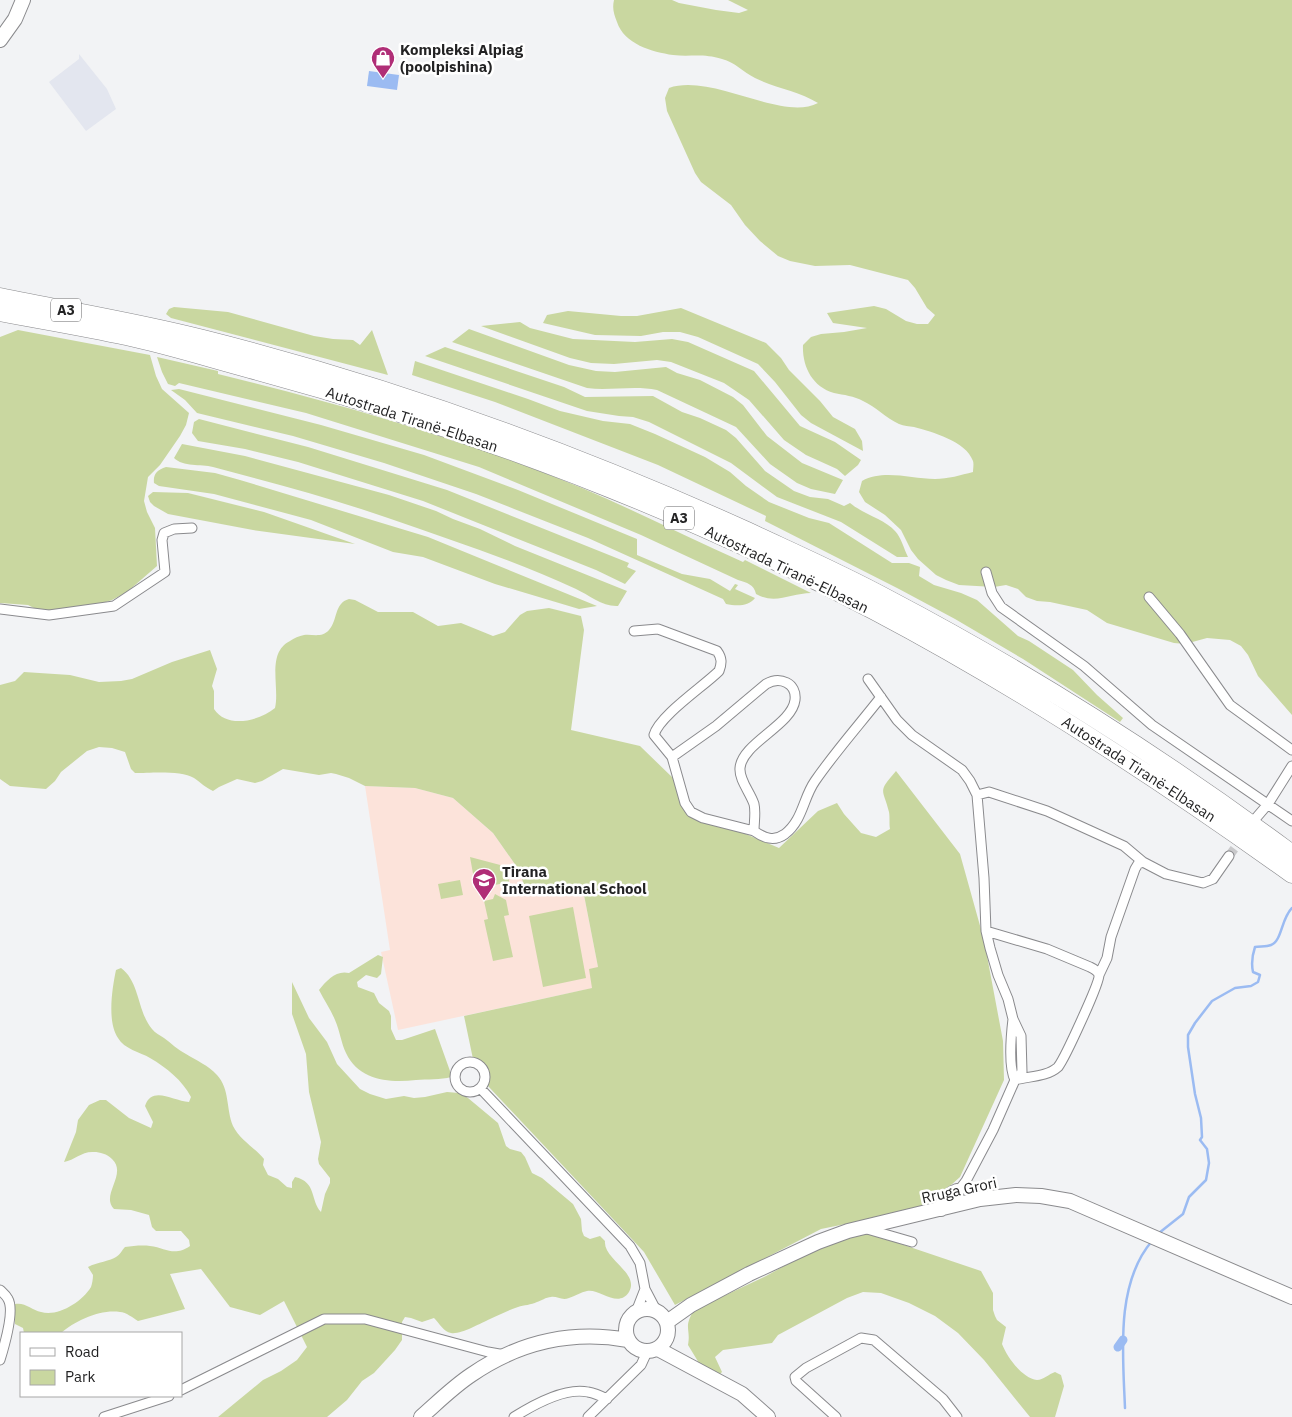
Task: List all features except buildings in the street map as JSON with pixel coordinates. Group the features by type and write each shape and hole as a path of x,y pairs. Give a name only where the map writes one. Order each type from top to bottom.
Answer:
{"highway":[{"name":"Autostrada Tiranë-Elbasan","path":"0,298 200,338 403,396 518,435 697,508 886,597 996,659 1172,769 1292,854"},
{"name":"Autostrada Tiranë-Elbasan","path":"0,312 128,336 392,410 516,453 690,523 782,565 875,611 986,673 1073,725 1161,782 1292,874"}],"main road":[{"path":"0,40 14,19 21,2"},
{"name":"Rruga Grori","path":"661,1315 691,1305 749,1274 818,1242 848,1231 881,1224 900,1226 941,1209 961,1195 980,1198 1016,1195 1041,1196 1070,1201 1292,1297"},
{"path":"657,1346 669,1333 661,1315 646,1308 636,1312 628,1320 627,1333 636,1348 657,1346 742,1394 768,1417"},
{"path":"421,1417 471,1375 506,1355 540,1341 627,1333"}],"street":[{"path":"0,609 18,610 49,616 114,606 165,572 162,540 164,533 174,528 192,528"},
{"path":"986,572 992,592 1001,607 1084,666 1152,725 1292,821"},
{"path":"1149,597 1180,634 1230,705 1292,750"},
{"path":"634,631 658,629 717,651 721,657 722,664 719,671 669,715 654,735 672,757 685,804 691,812 703,818 739,829 754,831 767,839 785,834 797,822 814,782 881,698"},
{"path":"672,757 716,726 772,680 779,679 788,684 794,690 795,695 792,709 748,751 740,767 741,777 747,786 754,806 754,831"},
{"path":"868,679 897,720 912,735 962,770 977,795 984,878 986,931 1013,1019 1021,1036 1022,1072 1015,1080 961,1195"},
{"path":"1256,818 1268,804 1292,766"},
{"path":"977,795 989,792 1047,811 1124,846 1143,862 1166,874 1203,883 1213,879 1229,856"},
{"path":"1015,1080 1050,1073 1058,1067 1097,985 1099,975 1107,958 1111,937 1135,869 1138,864 1143,862"},
{"path":"986,931 1047,949 1090,967 1097,971 1099,975"},
{"path":"480,1088 630,1246 640,1263 645,1289 661,1315"},
{"path":"864,1228 912,1242 900,1226"},
{"path":"636,1312 645,1289"},
{"path":"0,1290 8,1298 10,1305 4,1349 0,1360"},
{"path":"182,1390 324,1319 365,1319 488,1352 506,1355"},
{"path":"836,1417 796,1381 795,1377 806,1368 861,1338 874,1340 943,1399 958,1417"},
{"path":"588,1417 641,1365 657,1346"},
{"path":"514,1417 550,1398 571,1392 587,1391 607,1399"},
{"path":"104,1417 166,1397"}],"shaded area":[{"path":"79,54 107,89 116,109 86,131 49,82 79,59"},
{"name":"Tirana International School","path":"365,786 415,788 453,798 493,833 519,870 525,888 548,885 573,887 584,895 598,967 593,988 398,1030 381,952 390,950"}],"green space":[{"path":"614,0 672,0 679,3 739,13 748,10 728,0 1292,0 1292,715 1258,676 1248,655 1241,646 1230,640 1207,638 1185,644 1174,643 1107,623 1087,610 1037,601 1026,597 1018,589 1006,585 994,587 959,585 936,575 918,559 901,530 885,515 865,502 859,492 862,481 870,477 888,475 935,479 950,478 973,472 973,461 963,448 948,438 899,424 860,399 834,393 820,386 810,375 804,361 803,345 811,337 821,334 867,328 833,323 827,313 874,306 886,309 906,321 917,324 928,324 935,315 927,308 908,280 850,265 815,266 790,261 778,256 760,241 745,225 731,205 701,182 695,173 667,111 665,98 669,88 686,85 705,87 786,107 803,107 818,103 803,95 755,78 727,60 709,56 665,54 640,46 621,30 614,11"},
{"path":"174,307 228,312 314,336 353,340 360,345 372,330 388,375 171,318 166,314 169,309"},
{"path":"681,308 766,343 833,417 855,429 862,441 863,451 811,423 801,415 758,364 698,337 680,332 663,332 641,336 595,335 543,323 547,315 568,311 637,316"},
{"path":"520,322 530,328 573,339 635,342 672,339 688,342 754,371 800,426 835,442 861,460 845,476 837,469 806,455 784,440 749,400 724,383 671,362 657,360 614,364 591,363 570,358 481,326"},
{"path":"469,329 569,365 596,371 615,372 666,367 677,373 700,380 733,397 743,405 767,436 802,463 843,480 835,494 811,489 797,483 770,464 736,427 657,390 640,388 587,388 452,342"},
{"path":"18,330 150,355 162,389 189,413 186,425 180,436 160,465 148,477 144,501 155,528 157,566 127,592 100,604 42,612 28,605 0,603 0,337"},
{"path":"445,347 564,387 585,397 653,396 682,412 726,430 736,438 765,471 794,491 810,497 828,499 844,506 850,503 891,527 901,540 908,557 897,557 841,522 777,497 731,463 649,422 633,417 587,411 425,356"},
{"path":"157,357 218,371 218,374 356,410 447,438 538,470 582,488 743,562 745,560 811,593 777,599 763,597 756,594 754,588 747,583 641,535 479,467 306,413 179,383 175,386 168,384"},
{"path":"415,361 560,411 603,421 630,424 705,457 730,472 769,502 809,518 829,523 892,563 909,563 920,567 919,576 934,585 977,600 1018,636 1029,641 1073,670 1123,718 1120,722 1023,659 955,619 765,521 766,516 658,465 495,402 412,375"},
{"path":"179,389 321,425 424,455 518,490 637,539 637,555 682,574 710,579 730,591 735,584 738,585 735,589 755,598 745,604 726,604 723,599 588,538 476,494 384,463 293,436 197,413 185,400 171,390"},
{"path":"199,419 308,447 447,490 629,563 627,567 636,571 625,584 596,570 423,501 298,462 245,449 198,441 192,433 194,422"},
{"path":"182,444 245,456 389,495 436,511 515,546 627,591 618,606 607,605 576,589 507,560 367,511 213,467 182,463 174,458"},
{"path":"166,467 215,473 428,537 597,606 579,609 495,584 423,557 393,552 311,520 214,494 159,486 154,483 155,475"},
{"path":"153,492 188,493 264,512 355,544 253,530 168,514 150,502 148,496"},
{"path":"349,599 355,600 378,612 413,612 438,626 461,623 493,636 505,632 520,615 527,611 549,608 581,616 584,630 571,730 640,746 674,779 694,812 779,848 818,811 837,803 861,833 876,837 890,829 889,812 883,791 886,783 896,771 960,854 984,940 1003,1041 1004,1080 960,1177 931,1203 914,1210 821,1229 675,1305 644,1252 488,1086 489,1077 487,1069 473,1059 464,1016 592,988 589,969 598,967 584,895 573,887 548,885 525,888 519,870 493,833 453,798 415,788 365,786 336,774 319,775 283,769 262,781 255,783 237,779 213,791 188,775 165,772 135,773 131,769 125,752 99,747 87,751 61,772 46,789 10,786 0,779 0,685 15,681 24,672 70,675 99,682 121,681 132,679 172,662 210,650 217,669 212,686 214,691 214,709 227,719 243,721 252,719 275,708 276,662 283,646 300,636 320,635 329,630 338,608 344,601"},
{"path":"470,857 504,866 506,879 509,879 509,882 485,887 484,884 479,885 477,879 474,879"},
{"path":"460,880 463,895 441,899 438,884"},
{"path":"495,894 506,900 509,915 504,916 513,957 493,961 484,920 488,919 484,901 493,899"},
{"path":"573,907 586,978 543,987 529,916"},
{"path":"378,955 383,957 381,974 377,978 366,975 357,982 358,987 374,993 379,1003 389,1011 391,1029 396,1040 402,1040 435,1029 451,1077 406,1081 376,1078 367,1075 359,1069 346,1053 332,1012 319,990 336,974 349,973"},
{"path":"121,968 132,981 147,1022 153,1030 180,1051 210,1068 217,1075 224,1086 233,1126 239,1135 264,1159 263,1165 268,1175 278,1179 287,1187 292,1188 292,1182 295,1177 302,1179 310,1187 321,1212 330,1178 319,1164 318,1159 321,1142 309,1092 306,1054 292,1014 292,982 309,1018 327,1042 337,1064 360,1089 386,1099 404,1096 414,1098 425,1097 447,1092 459,1093 468,1098 498,1123 506,1146 521,1152 532,1173 542,1178 573,1204 581,1219 584,1236 590,1239 600,1236 605,1241 609,1254 630,1279 629,1292 625,1297 619,1299 592,1291 566,1299 549,1297 532,1304 520,1306 471,1328 455,1333 446,1331 434,1318 422,1322 405,1317 402,1322 402,1340 395,1350 374,1373 362,1381 347,1400 327,1417 218,1417 263,1380 297,1360 307,1347 284,1301 260,1315 230,1307 201,1269 170,1274 185,1309 138,1321 122,1312 104,1312 81,1320 62,1332 24,1332 23,1328 15,1324 15,1304 22,1304 48,1313 69,1307 82,1298 91,1287 93,1275 88,1267 114,1258 125,1247 147,1246 179,1251 190,1246 189,1240 181,1231 156,1231 152,1227 149,1215 131,1210 114,1209 110,1197 117,1171 116,1165 108,1156 99,1152 90,1152 64,1162 76,1132 78,1120 89,1105 100,1100 106,1100 129,1118 151,1128 153,1122 145,1106 153,1096 164,1096 189,1102 191,1097 179,1080 168,1070 150,1058 128,1048 118,1038 112,1023 111,1014 116,970"},
{"path":"865,1233 876,1233 892,1241 981,1271 993,1293 995,1316 1006,1327 1002,1344 1011,1361 1026,1375 1037,1380 1055,1372 1061,1375 1064,1386 1055,1417 1030,1417 984,1360 958,1333 935,1316 909,1303 881,1293 863,1292 847,1298 778,1335 772,1343 723,1350 715,1357 722,1372 719,1375 702,1368 688,1345 688,1325 694,1310 766,1276 826,1243"}],"water":[{"path":"369,71 399,75 397,90 367,86"}],"waterway":[{"path":"1159,1233 1183,1214 1189,1197 1206,1180 1209,1163 1207,1149 1200,1140 1202,1137 1201,1118 1195,1094 1188,1035 1212,1001 1235,988 1251,986 1258,982 1260,975 1253,972 1252,966 1255,947 1269,946 1275,943 1292,908"},
{"path":"1125,1408 1123,1343 1127,1299 1132,1278 1140,1258 1152,1241"},
{"path":"1118,1347 1123,1340"}],"tunnel":[{"path":"1229,856 1243,837"}],"place":[{"name":"Kompleksi Alpiag (poolpishina)","path":"383,79"},
{"name":"Tirana International School","path":"484,901"}]}
